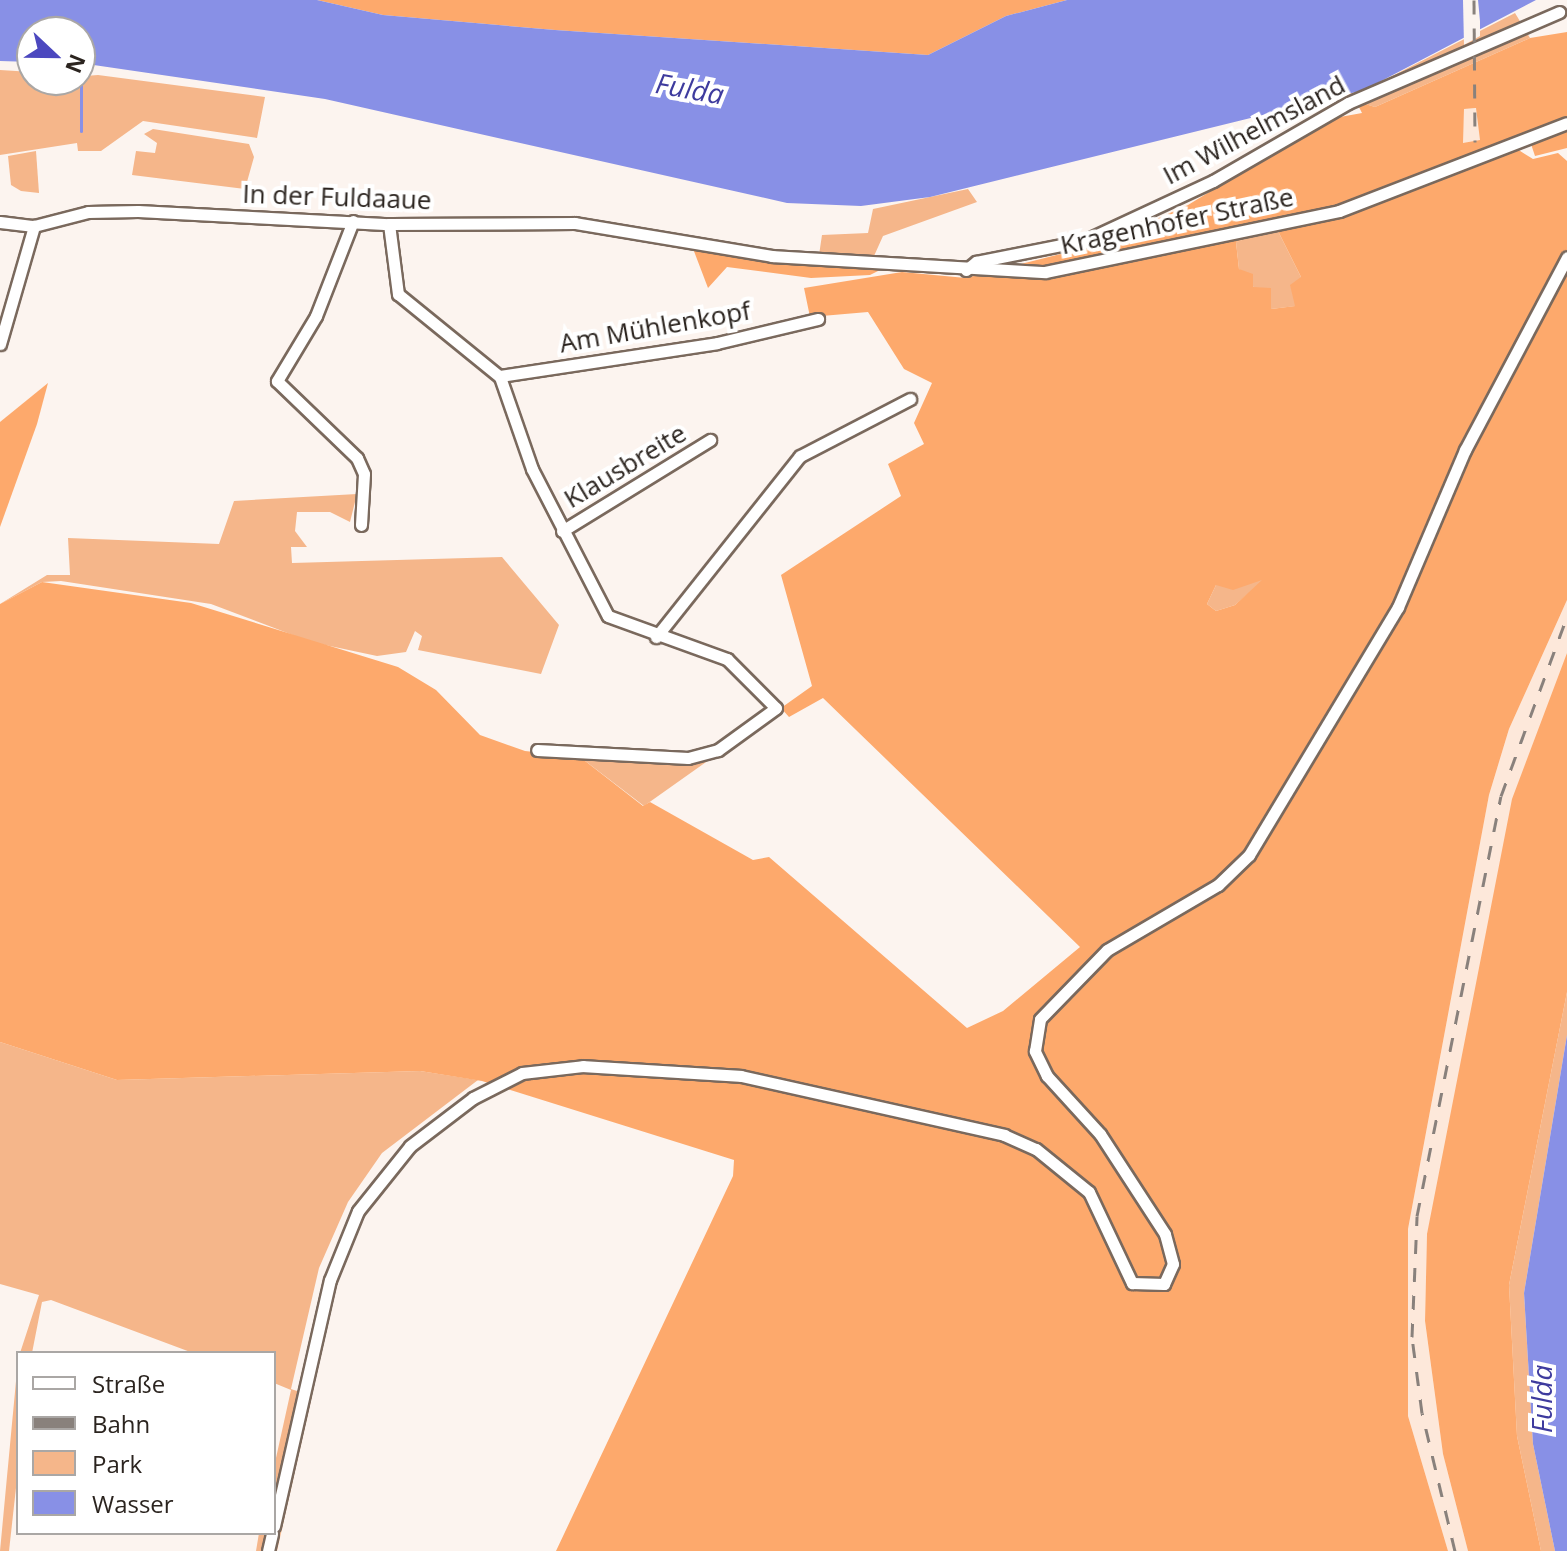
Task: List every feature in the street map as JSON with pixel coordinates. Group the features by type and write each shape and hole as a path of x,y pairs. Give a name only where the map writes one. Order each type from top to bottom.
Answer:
{"street":[{"name":"Im Wilhelmsland","path":"966,270 1086,240 1213,181 1348,103 1559,12"},
{"name":"Kragenhofer Straße","path":"640,230 772,256 966,270 1045,272 1339,211 1567,123"},
{"name":"In der Fuldaaue","path":"34,226 88,212 138,211 389,224 640,230"},
{"path":"353,221 316,316 277,381 357,458 364,474 361,525"},
{"path":"0,222 34,226 0,344"},
{"path":"389,224 398,294 424,322 500,376 562,531 608,616 656,637 727,659 776,708 718,750 688,758 537,750"},
{"path":"276,1517 330,1280 358,1211 410,1146 473,1098 522,1073 583,1066 741,1076 1004,1135 1036,1149 1089,1192 1132,1283 1164,1284 1173,1264 1165,1234 1100,1134 1047,1076 1035,1051 1040,1019 1107,950 1218,885 1249,855 1398,607 1465,450 1567,257"},
{"name":"Am Mühlenkopf","path":"500,376 717,343 818,319"},
{"path":"656,637 800,456 910,399"},
{"name":"Klausbreite","path":"562,531 710,440"}],"shaded area":[{"path":"317,0 1067,0 1006,16 928,55 383,15"},
{"path":"1567,32 1567,148 1535,156 1531,144 1517,149 1533,159 1558,153 1567,161 1567,600 1509,729 1489,795 1408,1229 1408,1416 1448,1551 556,1551 733,1176 734,1160 482,1081 420,1071 117,1080 0,1042 0,604 42,582 191,603 398,667 436,690 480,735 525,751 580,757 643,806 650,802 753,860 769,857 967,1028 1003,1011 1080,947 823,698 789,717 781,708 812,686 781,575 901,496 888,464 924,444 914,423 932,383 904,369 868,312 810,317 804,288 902,272 966,278 1100,244 1188,205 1329,119 1362,113 1356,101 1375,107 1530,38","holes":["1476,108 1480,140 1463,143 1464,109","1277,229 1301,277 1290,285 1295,306 1271,309 1271,288 1253,287 1253,274 1239,269 1236,242","1262,580 1235,605 1216,611 1207,604 1216,585 1233,590"]},
{"path":"1481,108 1480,141 1462,144 1464,109"},
{"path":"692,246 776,261 886,267 870,275 811,278 727,267 708,288"},
{"path":"48,383 37,424 0,527 0,422"},
{"path":"1567,600 1567,653 1427,1234 1425,1322 1443,1454 1468,1551 1448,1551 1408,1416 1408,1229 1489,795 1509,729"},
{"path":"1567,653 1567,992 1509,1285 1517,1436 1541,1551 1468,1551 1443,1454 1425,1321 1427,1234 1512,799"}],"green space":[{"path":"1515,13 1530,38 1375,107 1339,96 1365,90"},
{"path":"0,70 16,71 16,96 96,96 98,75 265,97 257,138 143,121 101,151 78,151 77,143 0,155"},
{"path":"153,129 249,144 254,157 245,189 132,175 136,151 155,153 157,143 144,134"},
{"path":"36,151 39,193 21,191 11,185 8,156"},
{"path":"968,189 977,202 883,236 874,256 819,255 822,235 868,233 873,209"},
{"path":"1277,229 1301,277 1296,306 1271,309 1239,269 1236,242"},
{"path":"357,494 350,522 330,512 297,512 295,531 307,547 291,547 292,563 502,557 559,625 541,674 418,650 422,636 415,631 406,652 377,656 311,642 211,604 61,581 42,582 0,604 47,575 70,575 68,538 219,544 234,501"},
{"path":"1265,579 1235,605 1216,611 1207,604 1216,585"},
{"path":"716,755 644,806 580,757"},
{"path":"1567,992 1567,1035 1524,1293 1533,1444 1555,1551 1541,1551 1517,1436 1509,1285"},
{"path":"0,1042 117,1080 420,1071 478,1080 382,1153 348,1202 319,1268 291,1389 312,1396 277,1551 256,1551 259,1535 276,1535 276,1458 291,1390 276,1384 276,1351 188,1351 51,1300 42,1302 32,1351 21,1351 39,1295 0,1284"},
{"path":"16,1381 16,1488 9,1551 0,1551"}],"water":[{"name":"Fulda","path":"0,0 317,0 383,15 928,55 1006,16 1067,0 1536,0 1364,90 930,197 861,206 787,203 325,99 96,65 96,16 16,16 16,62 0,61"},
{"name":"Fulda","path":"1567,1035 1567,1551 1555,1551 1533,1444 1524,1293"}],"pier":[{"path":"1463,0 1478,0 1480,21 1480,36 1464,45"}],"waterway":[{"path":"81,96 81,131"}],"railway":[{"path":"1474,0 1475,142"},
{"path":"1455,1551 1422,1413 1412,1337 1417,1216 1501,796 1567,617"}]}
